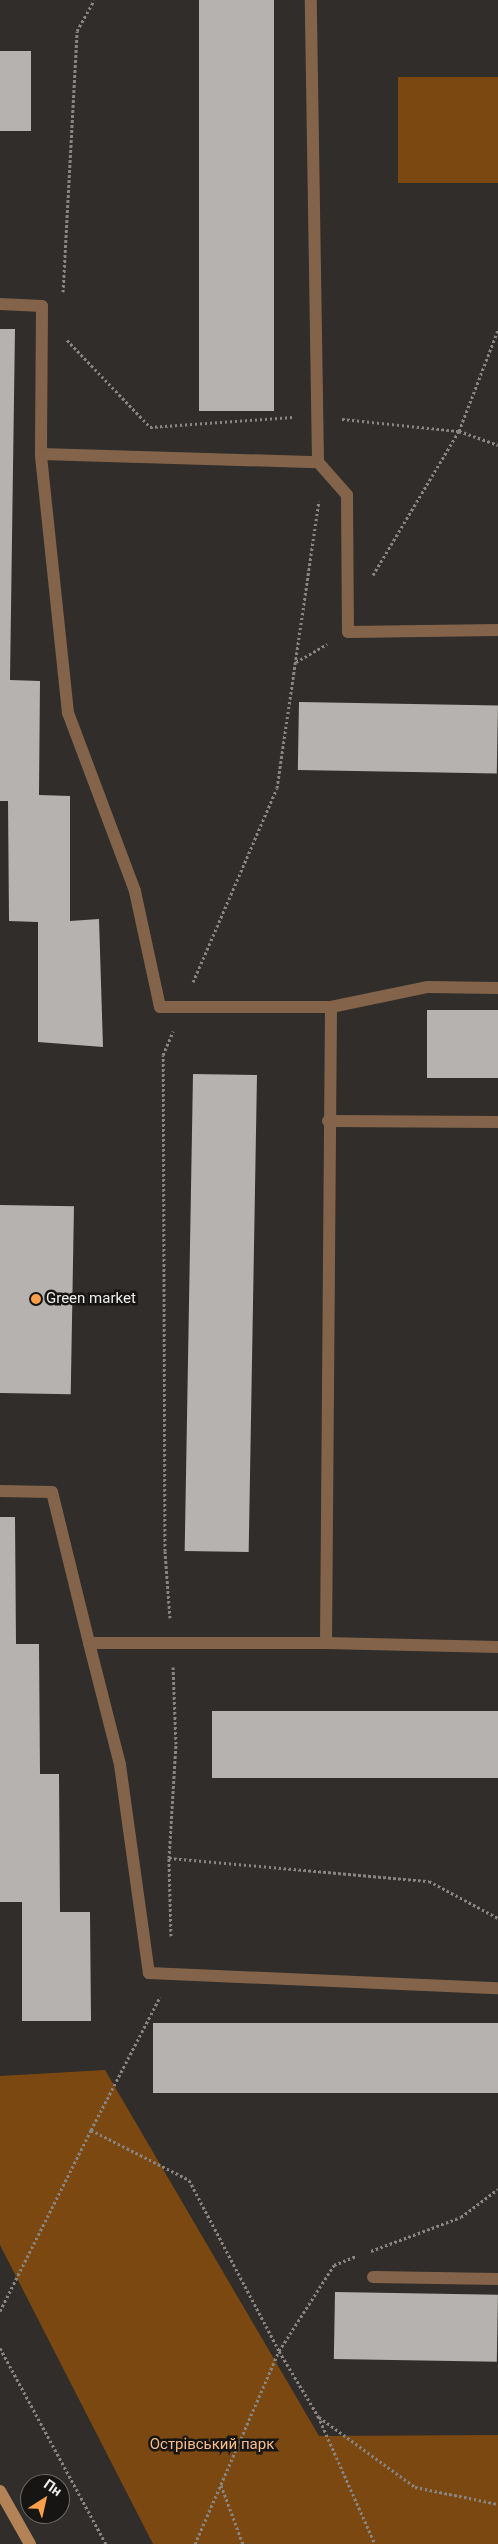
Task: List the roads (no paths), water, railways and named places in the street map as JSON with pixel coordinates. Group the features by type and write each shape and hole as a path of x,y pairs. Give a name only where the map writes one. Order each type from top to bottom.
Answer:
{"street":[{"path":"311,0 316,462"},
{"path":"0,304 42,306 42,454 68,713 135,891 160,1007 331,1007 428,987 498,988"},
{"path":"42,454 316,462 347,494 348,632 498,630"},
{"path":"326,1643 328,1121 331,1007"},
{"path":"328,1121 498,1122"},
{"path":"0,1491 52,1492 120,1765 148,1973 498,1988"},
{"path":"89,1643 326,1643 498,1647"},
{"path":"373,2277 498,2278"},
{"path":"0,2491 30,2544"}],"place":[{"name":"Green market","path":"36,1299"}],"park label":[{"name":"Острівський парк","path":"212,2445"}]}
